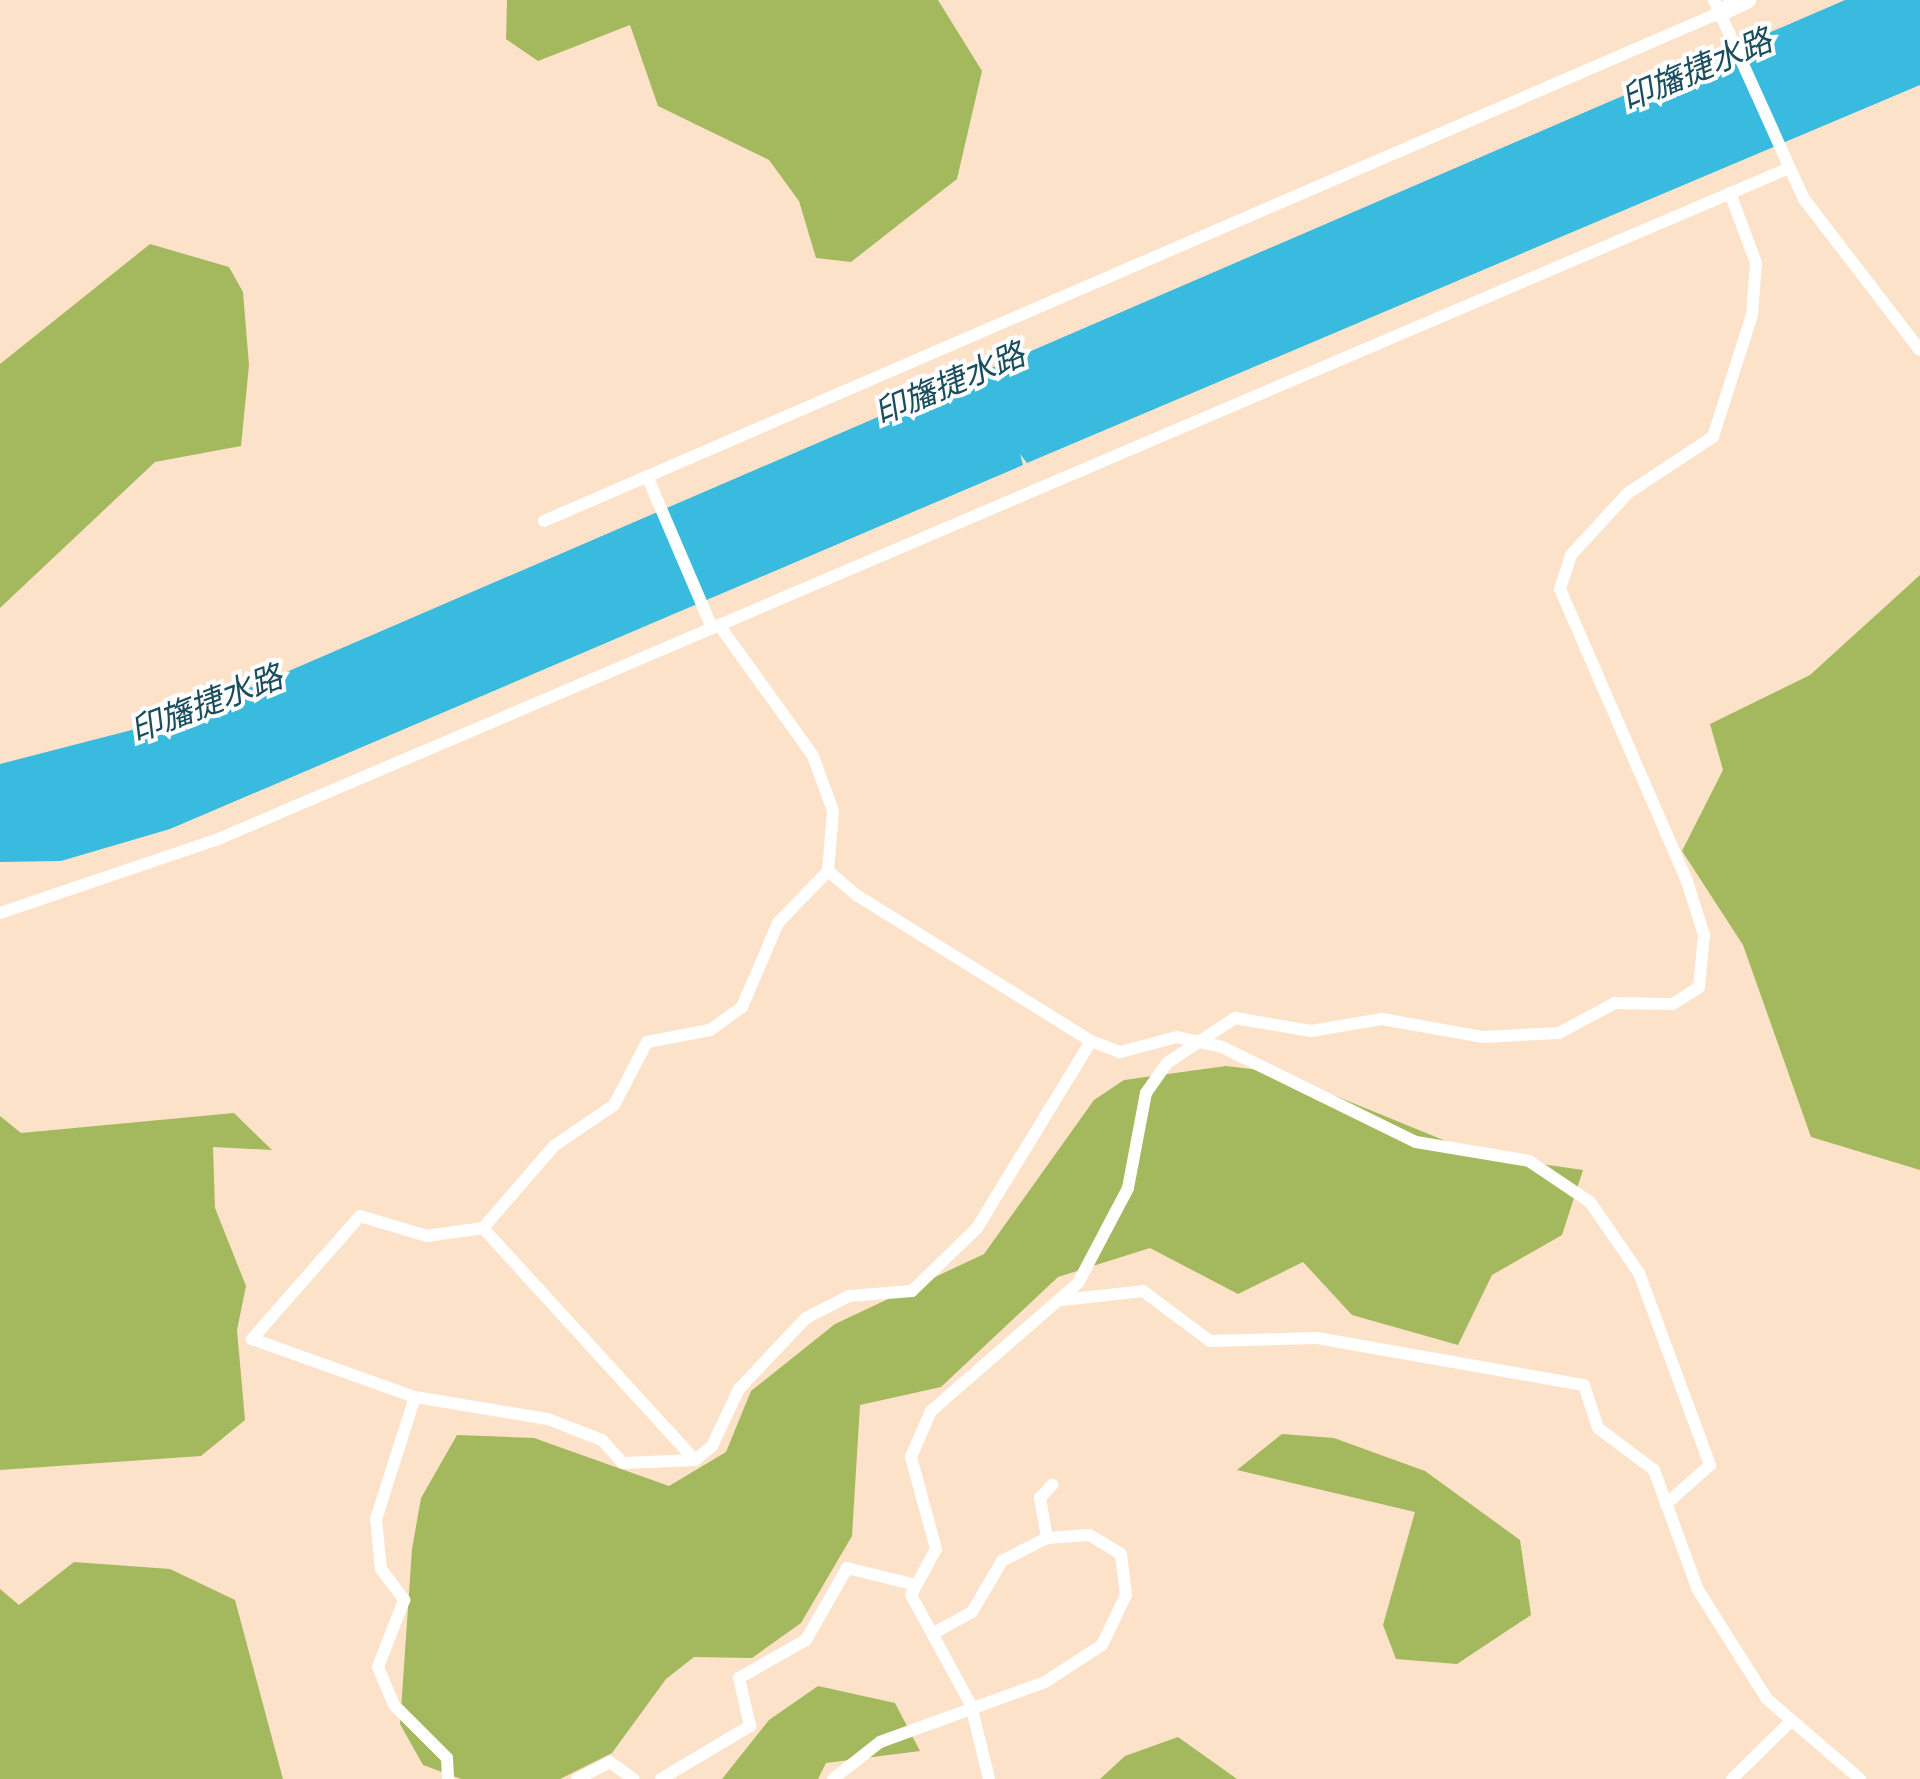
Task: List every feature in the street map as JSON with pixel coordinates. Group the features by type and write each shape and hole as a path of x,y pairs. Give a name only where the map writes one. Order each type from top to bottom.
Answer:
{"street":[{"path":"544,520 1747,0"},
{"path":"1721,14 1785,166 1920,350"},
{"path":"0,914 149,868 1730,193 1785,166"},
{"path":"912,1584 936,1549 912,1457 931,1411 1062,1300 1128,1188 1146,1093 1197,1039 1235,1018 1311,1031 1382,1019 1484,1037 1559,1033 1615,1002 1673,1004 1699,987 1704,936 1687,881 1560,589 1571,555 1628,493 1713,437 1752,315 1756,263 1730,193"},
{"path":"647,476 705,611 813,756 834,812 828,871 778,922 742,1006 710,1030 647,1042 614,1105 554,1146 483,1228 427,1236 360,1216 252,1340 415,1398 548,1419 602,1440 623,1463 696,1460"},
{"path":"828,871 1091,1041 1120,1052 1197,1039 1416,1142 1529,1161 1590,1202 1639,1273 1710,1465 1666,1504"},
{"path":"696,1460 740,1389 806,1318 849,1296 912,1290 977,1228 1091,1041"},
{"path":"483,1228 696,1460"},
{"path":"1062,1300 1143,1291 1210,1341 1316,1338 1436,1366 1572,1379 1584,1386 1598,1428 1654,1470 1698,1590 1788,1724 1860,1779"},
{"path":"415,1398 376,1519 381,1569 404,1600 378,1667 394,1705 447,1758 448,1779"},
{"path":"1046,1538 1040,1498 1052,1485"},
{"path":"834,1779 880,1742 1093,1656 1126,1594 1121,1554 1109,1543 1046,1538 1002,1561 972,1612 932,1634"},
{"path":"661,1779 750,1726 740,1678 806,1640 847,1568 912,1584"},
{"path":"912,1584 932,1634 971,1705 989,1779"},
{"path":"1732,1779 1788,1724"},
{"path":"577,1779 610,1762 633,1779"}],"green space":[{"path":"507,0 938,0 982,71 957,179 851,262 816,258 799,201 769,160 658,106 630,25 538,61 506,39"},
{"path":"150,244 229,267 243,292 249,365 241,446 155,462 0,608 0,364"},
{"path":"1920,575 1920,1170 1811,1137 1743,945 1682,851 1723,770 1710,724 1810,675"},
{"path":"1226,1066 1277,1072 1480,1155 1583,1170 1562,1235 1492,1275 1458,1345 1352,1315 1303,1262 1238,1294 1150,1248 1058,1277 941,1387 860,1405 852,1536 801,1623 752,1658 694,1657 666,1679 612,1753 560,1779 461,1779 423,1765 400,1724 412,1549 421,1498 457,1435 534,1438 669,1486 726,1452 751,1391 835,1324 984,1254 1094,1100 1124,1080"},
{"path":"234,1113 272,1150 213,1147 215,1208 246,1286 237,1330 245,1420 201,1456 0,1470 0,1116 21,1133"},
{"path":"1282,1434 1334,1438 1425,1471 1520,1540 1531,1615 1457,1664 1396,1659 1383,1625 1415,1512 1237,1470"},
{"path":"74,1562 170,1569 235,1600 283,1779 0,1779 0,1589 19,1605"},
{"path":"818,1686 895,1703 920,1751 826,1763 818,1779 722,1779 769,1720"},
{"path":"1178,1737 1237,1779 1100,1779 1125,1756"}],"water":[{"name":"印旛捷水路","path":"1845,0 1920,0 1920,85 1027,463 1020,454 1023,465 170,829 61,861 0,862 0,764 182,717"}]}
